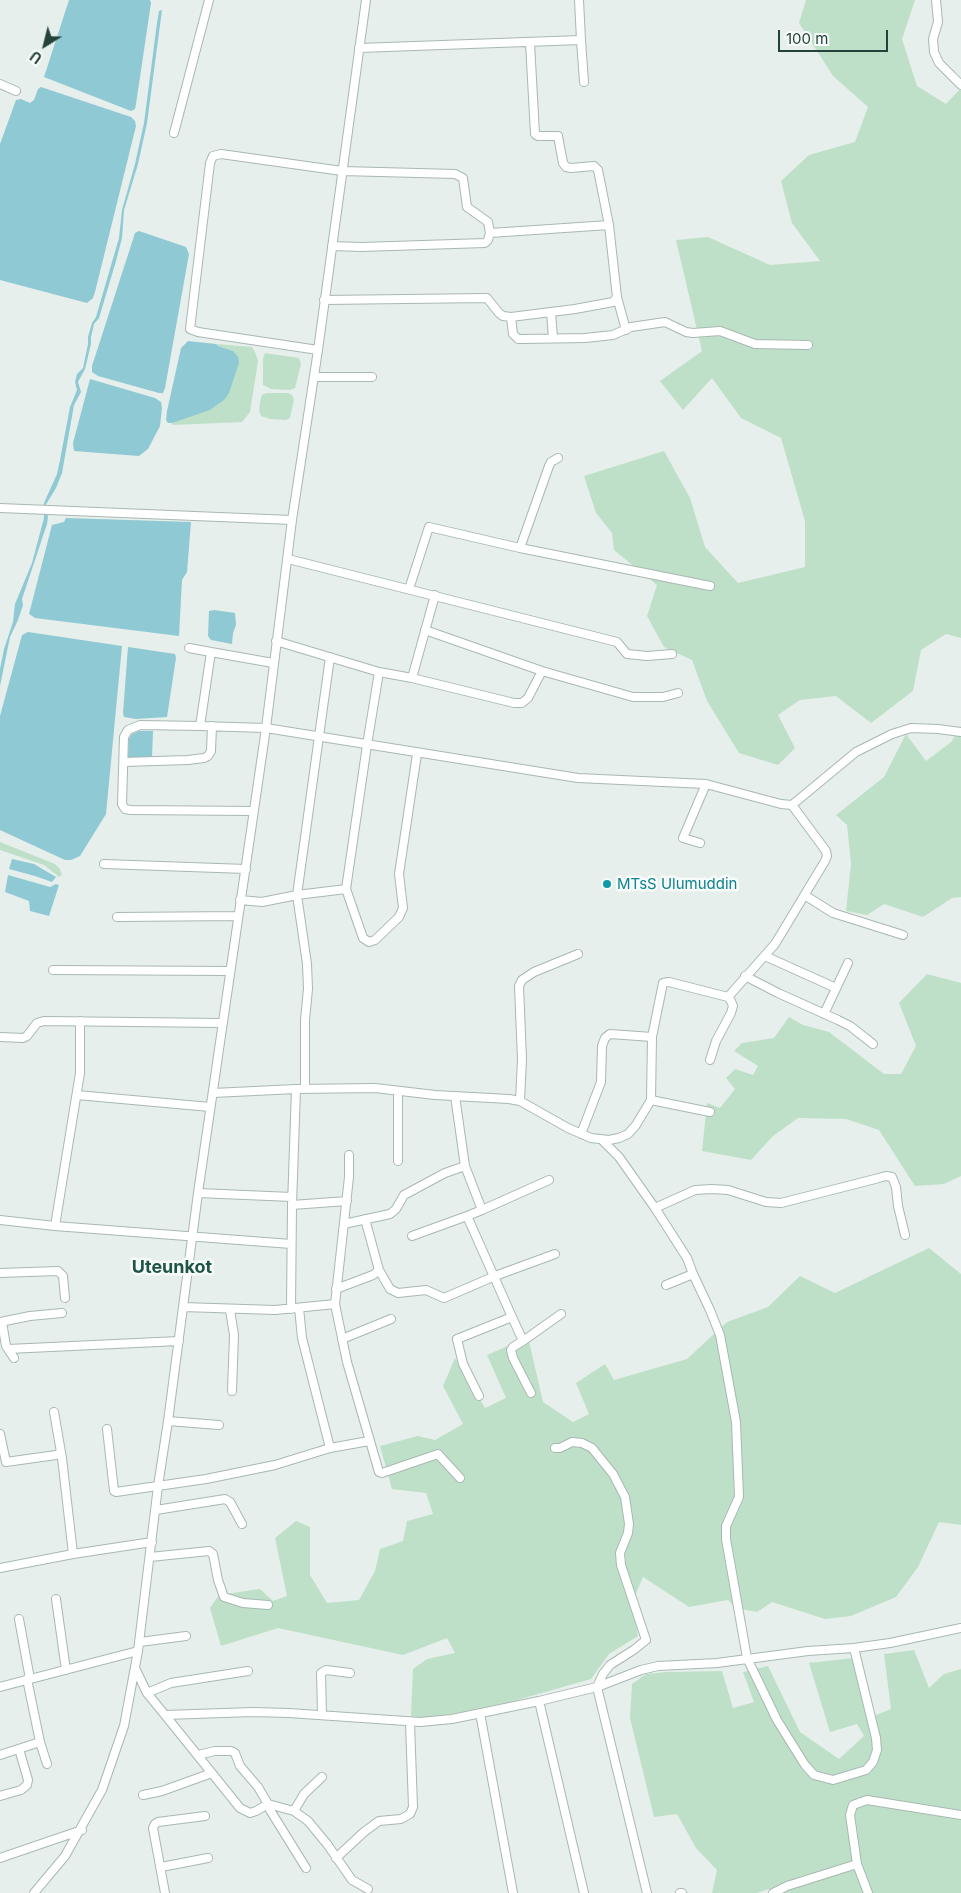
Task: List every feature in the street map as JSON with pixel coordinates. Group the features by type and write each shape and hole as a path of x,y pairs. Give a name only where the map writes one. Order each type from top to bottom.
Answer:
{"street":[{"path":"174,133 209,0"},
{"path":"34,1893 66,1856 82,1830 102,1790 124,1726 140,1642 158,1486 198,1193 266,728 292,520 318,350 366,0"},
{"path":"579,0 584,82"},
{"path":"936,0 938,22 933,39 934,52 939,63 961,86"},
{"path":"359,48 581,40"},
{"path":"530,43 535,134 538,136 558,136 562,163 566,167 597,167 609,225 617,297 626,330"},
{"path":"0,84 16,92"},
{"path":"318,350 198,332 190,329 210,163 213,156 221,154 460,175 464,181 467,207 488,222 490,232 485,243 361,247 332,246"},
{"path":"490,232 609,225"},
{"path":"324,300 487,298 498,313 503,316 511,316 552,312 613,302 617,297"},
{"path":"552,312 552,338"},
{"path":"511,316 513,334 518,338 585,338 613,335 648,324 666,322 679,330 694,333 720,331 755,344 808,345"},
{"path":"314,377 372,377"},
{"path":"520,548 549,466 558,458"},
{"path":"0,508 58,512 119,512 292,520"},
{"path":"409,589 426,530 429,527 520,548 710,586"},
{"path":"288,559 617,642 626,654 647,656 672,654"},
{"path":"412,678 435,595"},
{"path":"425,630 542,671 633,696 662,697 678,693"},
{"path":"276,641 379,672 412,678 514,703 522,703 528,698 542,671"},
{"path":"189,648 274,662"},
{"path":"200,726 211,652"},
{"path":"305,1088 307,964 297,895 330,656"},
{"path":"379,672 346,889 363,938 369,942 375,940 401,913 403,903 399,874 418,754"},
{"path":"253,811 125,809 122,804 124,737 128,730 140,725 266,728 418,754 578,778 706,784 781,804 792,805 856,752 892,734 911,728 961,732"},
{"path":"124,762 204,758 211,751 212,726"},
{"path":"700,843 683,838 706,784"},
{"path":"728,997 775,944 806,896 827,856 826,851 792,805"},
{"path":"104,864 246,869"},
{"path":"240,900 262,902 297,895 346,889"},
{"path":"806,896 833,913 903,935"},
{"path":"117,917 238,916"},
{"path":"520,1102 522,1059 519,986 522,980 534,972 578,954"},
{"path":"765,956 836,988"},
{"path":"824,1014 848,963"},
{"path":"53,970 229,971"},
{"path":"745,976 850,1026 873,1044"},
{"path":"213,1093 305,1088 375,1088 510,1099 520,1102 581,1134 602,1140 620,1138 631,1132 646,1111 651,1100 652,1037 663,983 669,982 728,997 733,1006 716,1041 710,1060"},
{"path":"0,1037 23,1038 36,1023 44,1020 222,1023"},
{"path":"55,1226 77,1095 81,1060 80,1021"},
{"path":"581,1134 602,1082 602,1046 605,1038 610,1034 652,1037"},
{"path":"296,1089 291,1244 295,1308 330,1448"},
{"path":"398,1091 398,1161"},
{"path":"77,1095 210,1107"},
{"path":"455,1096 465,1166 482,1210"},
{"path":"651,1100 710,1112"},
{"path":"602,1140 619,1157 656,1208 687,1258 720,1336 736,1422 739,1497 726,1526 726,1539 747,1658 777,1720 804,1765 814,1775 833,1780 866,1770 873,1762 877,1750 874,1728 854,1648"},
{"path":"348,1155 350,1177 335,1304 342,1339 369,1441 379,1471 382,1473 438,1454 460,1478"},
{"path":"344,1224 390,1214 396,1209 404,1195 445,1173 465,1166"},
{"path":"656,1208 695,1190 720,1189 738,1192 766,1202 781,1202 886,1176 892,1177 896,1187 898,1206 905,1235"},
{"path":"412,1236 468,1216 549,1180"},
{"path":"198,1193 292,1201 347,1201"},
{"path":"468,1216 523,1341"},
{"path":"364,1219 379,1270 390,1289 398,1293 426,1290 444,1298 495,1276 556,1254"},
{"path":"0,1220 291,1244"},
{"path":"336,1289 373,1275 379,1270"},
{"path":"0,1273 60,1272 63,1276 65,1298"},
{"path":"666,1285 693,1274"},
{"path":"183,1307 276,1310 335,1304"},
{"path":"230,1310 234,1335 232,1391"},
{"path":"14,1358 8,1349 1,1322 30,1316 62,1313"},
{"path":"531,1393 513,1358 513,1347 561,1314"},
{"path":"479,1396 463,1364 457,1339 512,1317"},
{"path":"342,1339 391,1319"},
{"path":"8,1349 178,1341"},
{"path":"54,1412 61,1453 73,1554"},
{"path":"168,1422 219,1425"},
{"path":"107,1429 114,1491 118,1492 206,1479 274,1465 330,1448 369,1441"},
{"path":"0,1434 3,1462 61,1453"},
{"path":"555,1448 560,1448 572,1442 582,1443 592,1448 613,1474 625,1497 629,1524 628,1533 620,1553 621,1565 646,1640 610,1665 602,1674 597,1687 647,1893"},
{"path":"156,1510 225,1498 230,1502 242,1524"},
{"path":"0,1568 152,1542"},
{"path":"150,1557 210,1551 224,1597 243,1603 268,1604"},
{"path":"56,1599 66,1670"},
{"path":"19,1619 40,1742 47,1764"},
{"path":"165,1715 253,1712 410,1722 452,1719 597,1687 641,1670 658,1666 717,1663 808,1651 854,1648 890,1643 961,1628"},
{"path":"140,1642 186,1636"},
{"path":"0,1687 138,1651"},
{"path":"135,1668 146,1693 240,1808 250,1813 268,1804 294,1811 308,1821 352,1880 368,1889"},
{"path":"322,1715 321,1673 326,1670 350,1673"},
{"path":"146,1693 171,1683 248,1671"},
{"path":"539,1701 584,1893"},
{"path":"480,1713 514,1893"},
{"path":"336,1858 379,1821 401,1819 410,1814 413,1808 410,1722"},
{"path":"0,1755 40,1742"},
{"path":"0,1796 21,1790 27,1786 28,1780 19,1749"},
{"path":"198,1755 216,1751 231,1751 235,1753 240,1766 258,1788 306,1868"},
{"path":"143,1795 155,1793 212,1773"},
{"path":"294,1811 304,1794 322,1777"},
{"path":"868,1893 857,1864 850,1815 854,1805 867,1800 961,1815"},
{"path":"165,1893 153,1828 155,1824 158,1822 205,1816"},
{"path":"0,1858 82,1830"},
{"path":"161,1867 208,1858"},
{"path":"773,1893 786,1886 857,1864"}],"green space":[{"path":"806,0 915,0 902,39 917,86 946,104 961,88 961,638 946,634 921,650 913,691 871,723 836,696 800,700 778,715 795,748 778,765 739,753 707,701 692,660 664,647 647,616 657,585 614,550 612,533 596,513 584,476 664,451 690,498 705,547 738,583 805,567 805,521 781,438 741,418 712,378 683,410 660,381 702,351 676,240 708,237 770,265 820,261 792,223 781,181 809,155 855,142 868,107 833,76 799,23"},
{"path":"216,344 252,347 256,354 258,361 250,412 242,422 173,425 172,423 175,421 210,409 233,351"},
{"path":"265,353 299,358 301,364 295,388 290,390 271,389 263,385 263,358"},
{"path":"267,393 288,393 292,395 294,400 290,418 286,420 270,419 261,416 259,410 261,397"},
{"path":"961,726 961,897 952,898 923,917 884,904 867,915 846,911 851,864 847,825 836,815 884,777 906,734 926,761 951,742"},
{"path":"0,842 55,864 60,869 62,875 59,877 44,865 0,850"},
{"path":"927,974 961,983 961,1176 944,1184 915,1186 879,1130 846,1119 798,1118 773,1136 751,1160 702,1151 707,1103 720,1108 735,1089 726,1078 735,1069 753,1075 758,1066 734,1051 742,1043 774,1038 789,1017 803,1025 829,1032 884,1074 901,1074 916,1046 899,1003"},
{"path":"929,1248 961,1274 961,1525 939,1522 918,1567 896,1597 851,1616 825,1619 772,1602 757,1612 736,1608 728,1600 689,1607 643,1577 632,1603 638,1636 609,1654 591,1679 510,1702 427,1719 411,1716 413,1669 427,1659 455,1653 447,1638 403,1655 278,1628 221,1646 210,1608 219,1595 260,1589 273,1601 287,1596 275,1538 296,1521 310,1527 310,1575 327,1603 359,1600 375,1571 380,1549 403,1541 407,1521 433,1514 426,1493 392,1489 380,1446 418,1436 435,1440 463,1424 443,1386 455,1358 485,1408 506,1398 487,1355 528,1337 543,1402 573,1422 589,1414 576,1383 605,1364 614,1380 687,1359 727,1322 768,1307 800,1276 835,1293"},
{"path":"914,1650 929,1688 944,1674 961,1669 961,1893 772,1893 769,1889 757,1893 712,1893 717,1870 696,1848 677,1814 654,1817 630,1718 632,1684 646,1674 722,1671 733,1708 754,1702 743,1672 768,1666 800,1732 839,1759 864,1736 857,1724 830,1732 809,1663 853,1658 869,1718 891,1709 884,1654"}],"water":[{"path":"69,0 150,0 135,109 131,111 44,77"},
{"path":"162,10 147,123 138,164 124,210 122,238 99,318 94,324 85,369 78,382 81,392 74,405 62,473 56,488 45,506 48,517 47,524 22,599 23,605 10,637 0,686 0,669 13,622 15,604 32,563 44,518 44,503 57,474 70,407 77,390 75,382 77,374 83,368 88,337 96,317 119,238 122,210 144,123 157,23 159,11"},
{"path":"41,87 131,117 135,121 136,126 95,292 93,298 87,303 0,280 0,144 16,100 21,99 30,103 34,100 38,89"},
{"path":"139,231 186,247 189,254 163,393 98,376 92,372 92,366 135,233"},
{"path":"188,341 216,344 233,351 238,357 239,363 229,393 225,399 210,410 168,423 166,420 167,411 181,348"},
{"path":"90,379 155,398 161,402 160,426 148,449 139,456 74,451 73,443"},
{"path":"66,518 191,522 187,572 182,580 179,636 35,618 29,614 52,525 64,522"},
{"path":"209,611 235,613 236,625 232,644 211,640 208,636"},
{"path":"28,632 122,646 106,814 80,856 71,860 65,860 0,830 0,716 22,635"},
{"path":"128,647 175,654 167,717 136,719 124,717"},
{"path":"139,731 153,731 152,758 128,758 129,739 132,734"},
{"path":"12,859 34,864 56,877 52,882 9,869"},
{"path":"8,875 50,887 56,884 59,885 49,916 30,911 29,901 5,892"}],"place":[{"name":"MTsS Ulumuddin","path":"607,884"}],"district":[{"name":"Uteunkot","path":"172,1268"}]}
